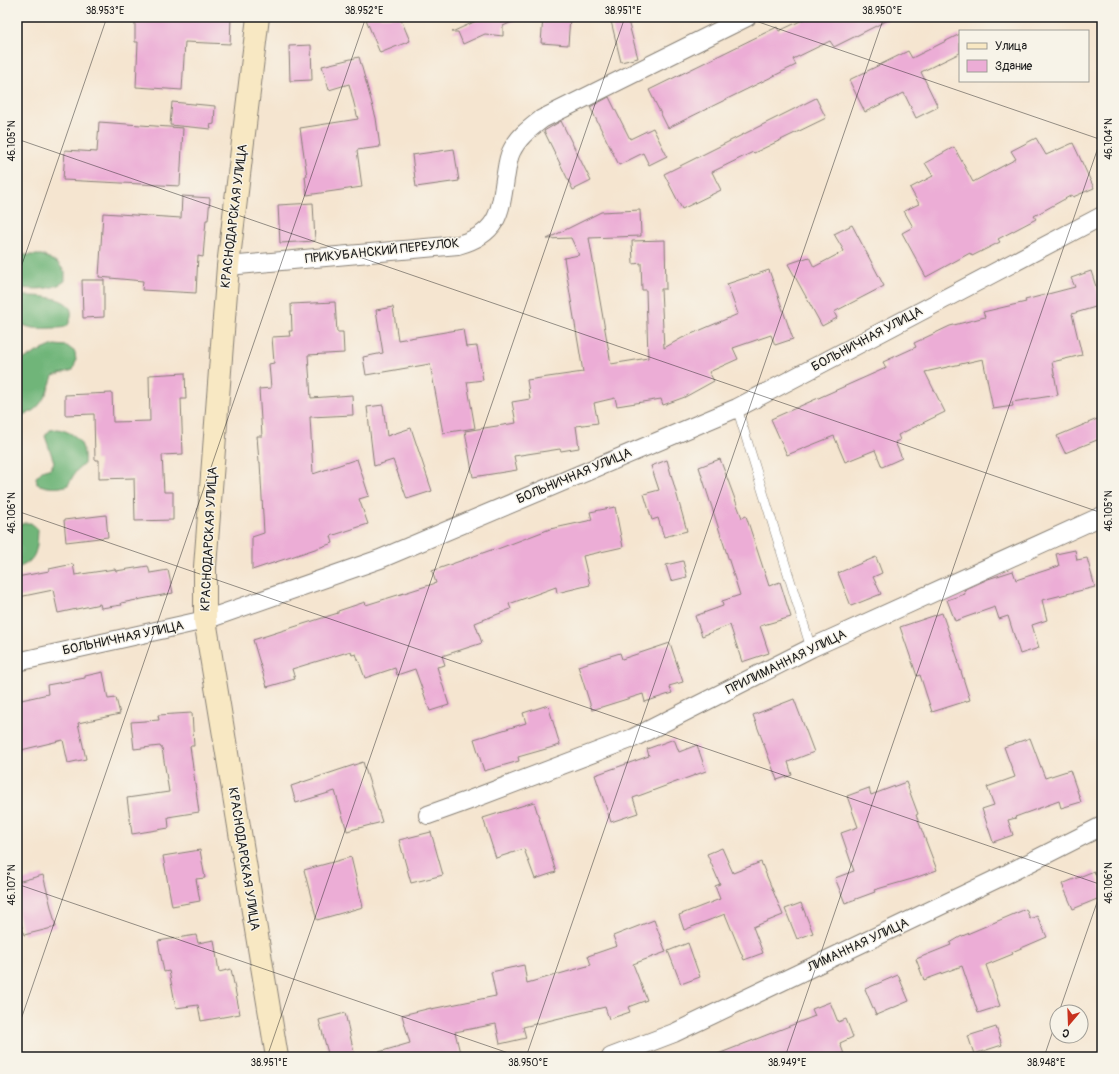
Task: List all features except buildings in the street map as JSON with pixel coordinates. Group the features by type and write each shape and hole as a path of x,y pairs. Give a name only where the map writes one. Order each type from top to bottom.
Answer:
{"street":[{"name":"КРАСНОДАРСКАЯ УЛИЦА","path":"259,17 228,266 205,566 205,620 277,1057"},
{"name":"ПРИКУБАНСКИЙ ПЕРЕУЛОК","path":"228,266 458,245 468,242 488,229 496,219 501,208 511,153 517,140 524,132 542,119 747,17"},
{"name":"БОЛЬНИЧНАЯ УЛИЦА","path":"17,662 205,620 380,559 737,408 1102,216"},
{"name":"ПРИЛИМАННАЯ УЛИЦА","path":"428,814 467,802 633,738 811,648 1102,516"},
{"name":"ЛИМАННАЯ УЛИЦА","path":"611,1057 674,1033 1009,873 1102,826"}],"lane":[{"path":"737,408 811,648"}],"green space":[{"path":"42,255 58,263 65,272 65,281 48,288 17,288 17,256"},
{"path":"17,296 32,296 60,300 67,304 71,309 69,323 65,327 60,328 35,328 21,324 17,320"},
{"path":"54,345 67,346 75,352 76,361 73,370 53,376 45,397 41,403 31,412 17,415 17,361"},
{"path":"58,429 70,433 79,440 82,445 84,464 76,471 68,485 52,488 37,484 36,477 42,471 51,468 54,462 45,436 50,430"},
{"path":"24,523 31,523 38,529 37,542 33,558 29,562 17,568 17,526"}]}
